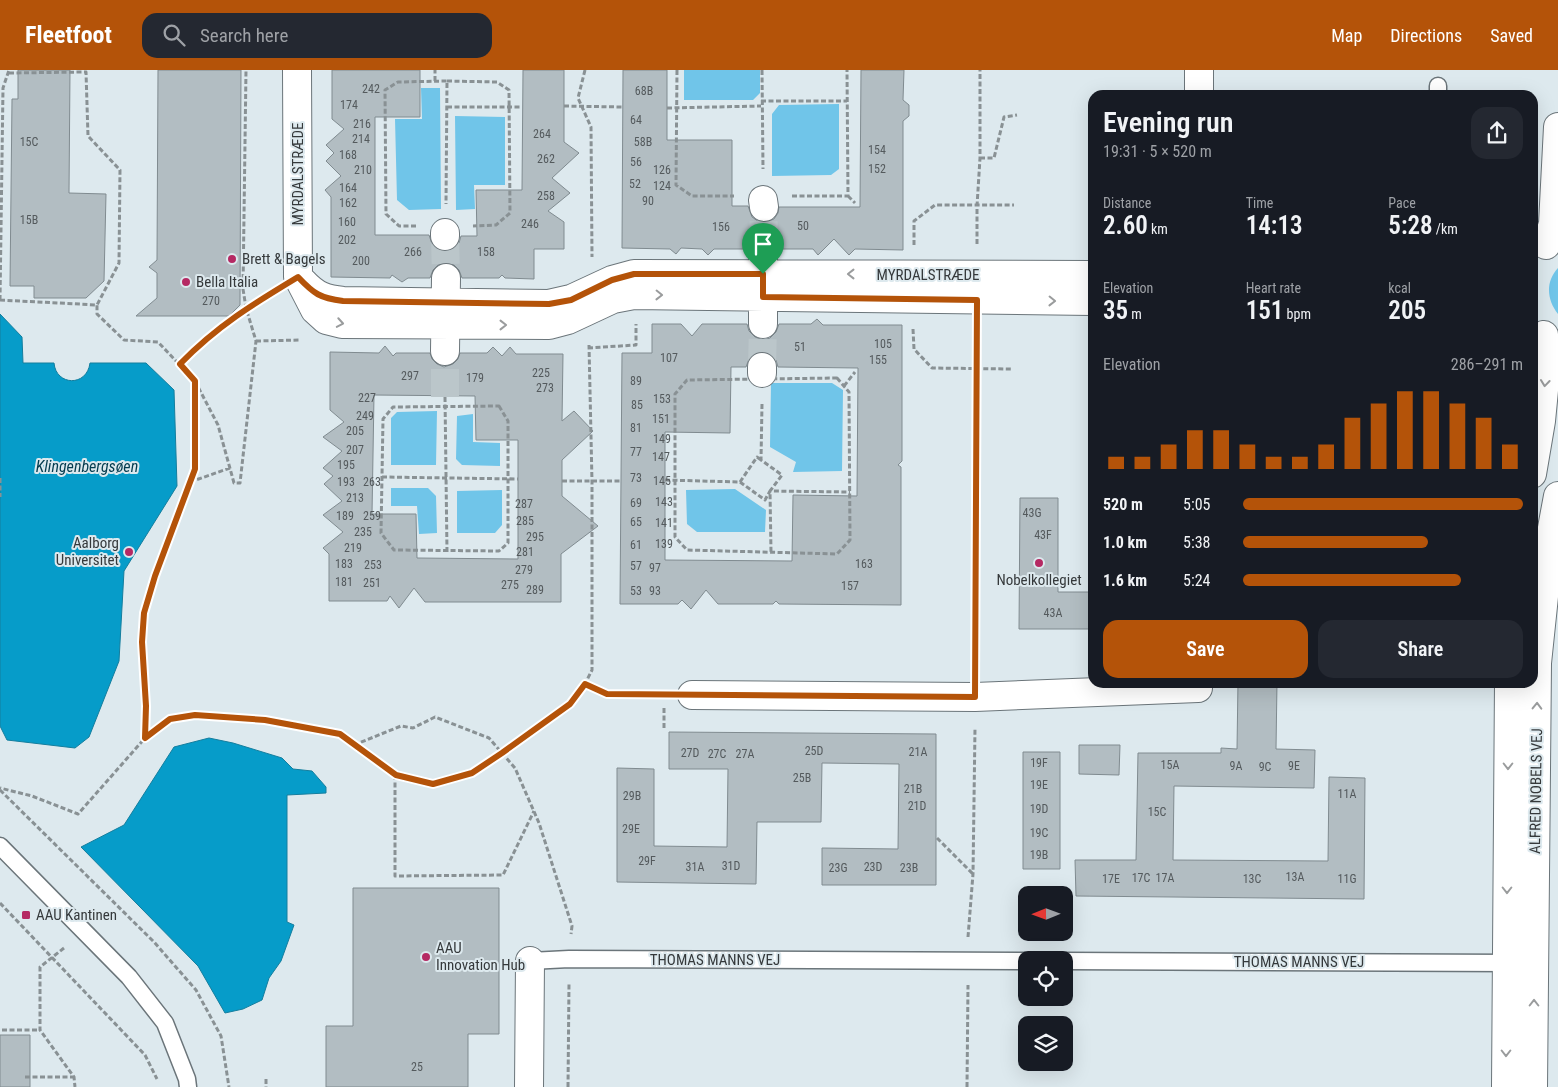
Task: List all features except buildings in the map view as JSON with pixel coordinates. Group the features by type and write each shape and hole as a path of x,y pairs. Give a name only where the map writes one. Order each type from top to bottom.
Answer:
{"street":[{"name":"MYRDALSTRÆDE","path":"297,70 298,277 311,291 327,299 446,314 549,304 571,300 585,303 612,280 634,274 763,273 977,287 1088,301"},
{"path":"1199,70 1199,90"},
{"path":"1545,248 1553,224 1558,127"},
{"path":"763,273 763,324"},
{"name":"MYRDALSTRÆDE","path":"977,287 1088,275"},
{"path":"1538,439 1547,359 1545,334"},
{"name":"ALFRED NOBELS VEJ","path":"1538,654 1550,540 1558,496"},
{"path":"692,695 975,697 1198,688"},
{"name":"ALFRED NOBELS VEJ","path":"1506,1087 1509,688"},
{"name":"ALFRED NOBELS VEJ","path":"1533,1087 1537,688"},
{"name":"THOMAS MANNS VEJ","path":"529,1087 530,961"}],"lane":[{"path":"0,846 118,965 141,992 165,1023 187,1079 188,1087"},
{"name":"THOMAS MANNS VEJ","path":"530,961 1018,961"},
{"name":"THOMAS MANNS VEJ","path":"1073,961 1534,962"}],"path":[{"path":"97,305 0,300 3,88 9,72 86,71 88,136 120,170 119,263 97,305 97,314 124,340 158,342 195,381 218,425 234,483 240,483 256,341 246,308 243,289 246,70"},
{"path":"435,70 435,81"},
{"path":"0,789 32,796 78,814 145,738 170,719 195,715 265,720 340,734 396,775 433,784 472,773 570,704 585,684 592,670 592,482 589,348 585,303 592,260 591,126 578,98 585,70"},
{"path":"678,70 676,184 692,196 737,196"},
{"path":"762,70 763,194"},
{"path":"847,70 848,196 854,203"},
{"path":"967,1087 968,961 973,874 977,206 980,158 980,70"},
{"path":"418,226 399,226 386,214 385,90 398,82 447,81 497,82 510,90 510,213 496,226 452,225 447,81"},
{"path":"761,101 847,101"},
{"path":"564,106 623,107"},
{"path":"667,108 761,106"},
{"path":"447,107 522,107"},
{"path":"980,158 994,158 1004,117 1017,115"},
{"path":"792,196 848,196"},
{"path":"180,364 202,341 246,308 298,277"},
{"path":"234,311 237,315"},
{"path":"844,386 855,372"},
{"path":"837,378 844,386 849,392 850,540 837,554 687,550 675,537 674,480 675,394 688,380 762,381 837,378"},
{"path":"145,738 146,706 142,642 144,613 155,576 195,469 195,381"},
{"path":"761,460 762,381"},
{"path":"445,397 447,552"},
{"path":"499,406 508,421 508,543 499,551 394,550 381,533 382,477 383,419 393,407 499,406"},
{"path":"665,480 740,482 765,500 782,475 757,458 740,482"},
{"path":"190,482 230,468"},
{"path":"382,477 518,479"},
{"path":"0,478 0,497"},
{"path":"562,480 621,481"},
{"path":"770,492 850,492"},
{"path":"770,492 771,552"},
{"path":"585,684 607,694 692,695"},
{"path":"354,745 401,726 413,728 435,718 489,738 515,768 534,811 572,926 569,960 568,1087"},
{"path":"396,775 395,876 503,876 534,811"},
{"path":"0,789 154,942 196,990 220,1036 228,1087"},
{"path":"937,838 973,874"},
{"path":"0,903 144,1055 162,1087"},
{"path":"64,948 40,967 40,1030 74,1077 74,1087"},
{"path":"2,1030 40,1030"},
{"path":"25,1077 74,1077"},
{"path":"266,1079 266,1087"}],"shaded area":[{"path":"684,70 760,70 760,93 753,100 684,100"},
{"path":"421,88 440,88 441,209 409,210 397,200 395,119 422,119"},
{"path":"839,104 839,169 831,175 772,176 772,114 779,105"},
{"path":"455,116 505,117 505,185 474,185 475,209 456,210"},
{"path":"1558,268 1558,314 1550,297 1549,285"},
{"path":"771,383 832,383 843,390 842,471 793,472 796,462 770,447"},
{"path":"437,411 436,465 391,465 391,418 397,412"},
{"path":"473,414 473,442 500,443 500,466 462,465 456,459 457,416"},
{"path":"391,488 428,488 436,496 437,533 419,534 417,506 391,506"},
{"path":"735,489 766,510 765,532 697,532 687,524 686,490"},
{"path":"502,490 502,525 495,533 457,533 457,491"}],"water":[{"name":"Klingenbergsøen","path":"0,314 22,337 23,363 54,363 56,371 60,376 72,381 78,380 88,371 90,363 146,363 174,390 177,486 124,571 119,661 89,737 75,748 7,740 0,726"},
{"path":"209,738 233,743 282,758 293,769 312,771 326,787 326,793 287,795 287,922 294,925 281,961 269,978 262,1000 243,1009 225,1013 198,966 81,847 124,825 174,747"}],"tunnel":[{"path":"763,249 764,207"},
{"path":"445,236 446,278"},
{"path":"762,367 763,324"},
{"path":"445,351 445,397"}],"place":[{"name":"Brett & Bagels","path":"232,259"},
{"name":"Bella Italia","path":"186,282"},
{"name":"Aalborg Universitet","path":"129,552"},
{"name":"Nobelkollegiet","path":"1039,563"},
{"name":"AAU Kantinen","path":"26,915"},
{"name":"AAU Innovation Hub","path":"426,957"}],"route":[{"path":"634,274 763,274 763,297 977,300 975,697 607,694 585,684 570,704 472,773 433,784 396,775 340,734 265,720 195,715 170,719 145,738 146,706 142,642 144,613 155,576 195,469 195,381 180,364 202,341 246,308 298,277 311,291 327,299 343,301 549,304 571,300 612,280 634,274"}]}
